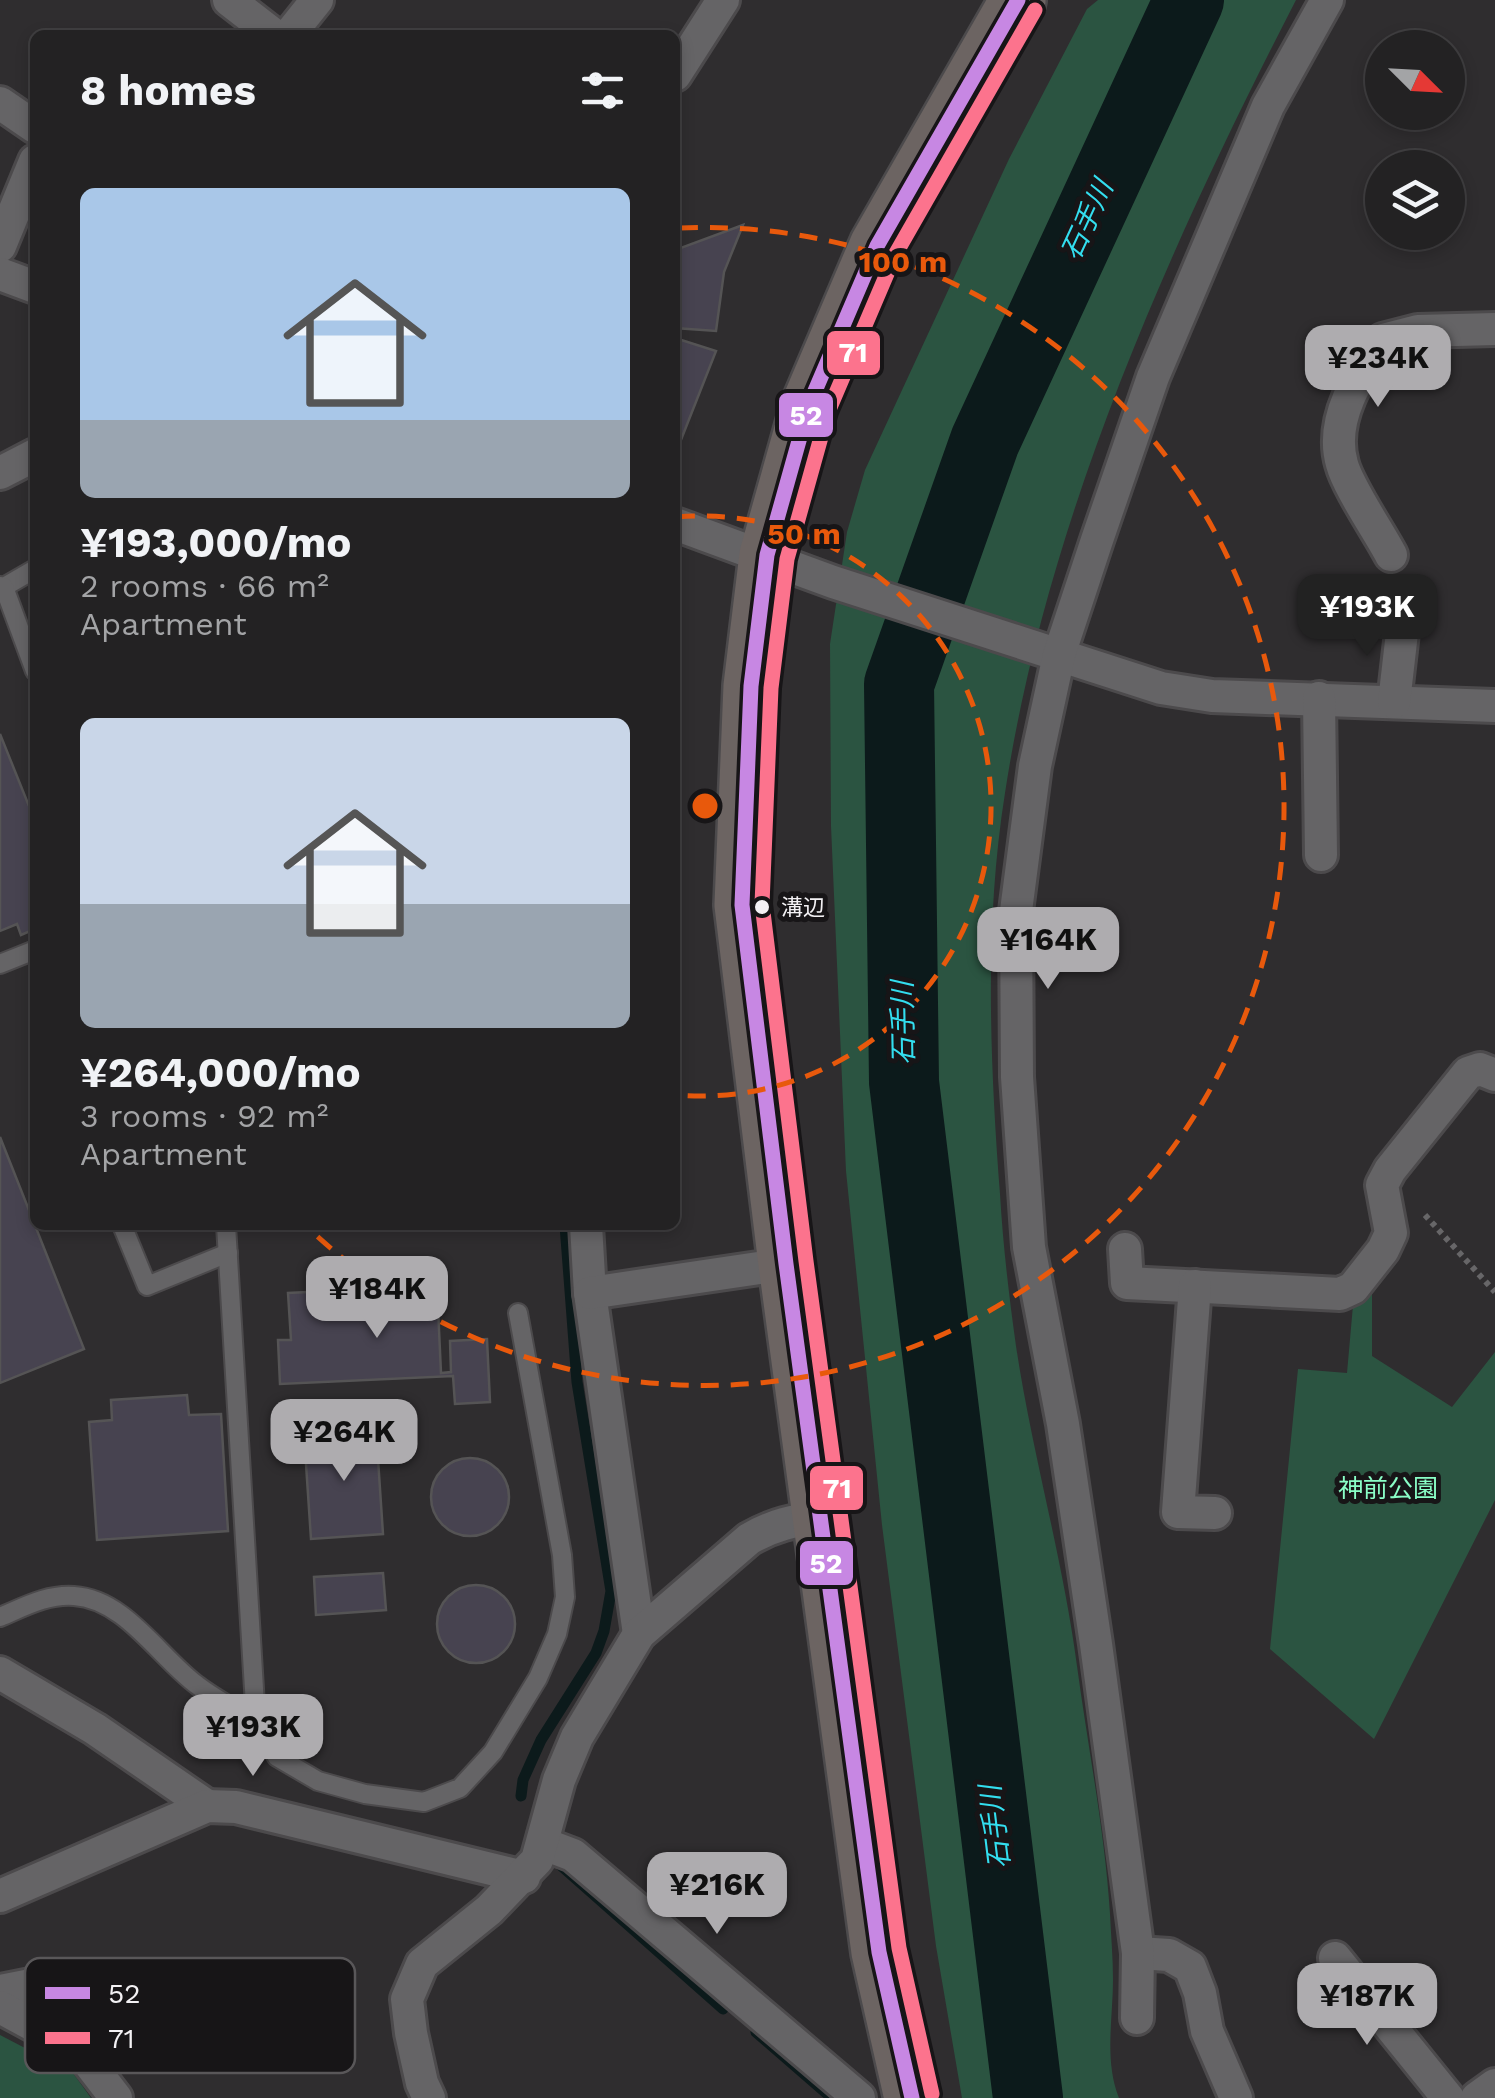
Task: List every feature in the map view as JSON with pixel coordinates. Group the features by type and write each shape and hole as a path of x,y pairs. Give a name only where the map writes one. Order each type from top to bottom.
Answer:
{"highway":[{"path":"912,2098 878,1952 742,906 751,686 767,555 809,405 877,246 1018,0"}],"street":[{"path":"229,0 268,30"},
{"path":"293,30 317,0"},
{"path":"1137,2018 1138,1954 1063,1424 1029,1247 1017,1077 1016,911 1052,653 1153,376 1268,106 1327,0"},
{"path":"680,65 714,3"},
{"path":"0,102 30,123"},
{"path":"0,246 30,173"},
{"path":"0,274 30,285"},
{"path":"1391,556 1342,465 1339,428 1356,380 1383,340 1418,331 1495,330"},
{"path":"0,473 30,458"},
{"path":"680,526 833,582 1160,688 1212,696 1495,706"},
{"path":"1394,702 1403,624"},
{"path":"1320,698 1320,855"},
{"path":"1126,1249 1127,1283 1340,1294 1353,1288 1383,1250 1391,1233 1382,1185 1390,1170 1468,1073 1480,1070 1495,1076"},
{"path":"586,1230 590,1293 638,1634"},
{"path":"590,1293 786,1264"},
{"path":"1195,1286 1178,1512 1215,1513"},
{"path":"429,2098 411,2033 408,1999 422,1964 524,1878 538,1860 559,1780 577,1738 638,1634 749,1539 767,1528 821,1518"},
{"path":"0,1673 95,1729 208,1806"},
{"path":"0,1896 208,1806 236,1807 524,1878"},
{"path":"544,1844 573,1856 858,2098"},
{"path":"1138,1954 1169,1955 1190,1968 1200,1993 1207,2031 1236,2098"},
{"path":"1335,1958 1448,2098"},
{"path":"0,1991 25,1986"},
{"path":"0,2007 25,2021"},
{"path":"97,2073 116,2098"},
{"path":"1477,2098 1495,2085"}],"lane":[{"path":"30,571 2,587 30,658"},
{"path":"0,964 30,952"},
{"path":"124,1230 147,1286 228,1253"},
{"path":"226,1230 256,1722"},
{"path":"0,1617 43,1598 72,1595 93,1599 122,1616 197,1685 256,1722 277,1757 318,1781 365,1794 424,1802 460,1788 494,1752 538,1678 557,1634 566,1596 562,1554 518,1314"}],"path":[{"path":"1386,1198 1401,1198 1417,1207 1495,1292"}],"green space":[{"path":"1098,0 1296,0 1203,189 1119,385 1050,588 1024,690 1005,793 994,892 991,993 1003,1232 1016,1346 1071,1626 1100,1821 1112,1955 1112,2069 1119,2098 962,2098 936,1946 882,1525 846,1171 831,826 830,644 847,532 865,470 1009,159 1087,9"},
{"name":"神前公園","path":"1372,1276 1372,1356 1452,1407 1495,1352 1495,1500 1374,1739 1270,1649 1298,1369 1347,1373 1354,1294"},
{"path":"0,2035 25,2048 25,2073 73,2073 91,2098 0,2098"}],"building":[{"path":"743,225 724,272 716,331 680,328 680,248"},
{"path":"680,340 716,351 680,442"},
{"path":"0,734 30,809 30,931 21,935 17,924 0,931"},
{"path":"0,1137 30,1213 30,1230 37,1230 84,1349 0,1383"},
{"path":"437,1286 441,1373 451,1372 450,1341 487,1339 490,1402 455,1404 453,1376 280,1384 278,1340 291,1340 288,1293"},
{"path":"187,1395 189,1415 221,1414 228,1531 97,1540 89,1422 112,1420 111,1400"},
{"path":"376,1429 383,1534 311,1539 304,1434"},
{"path":"470,1458 485,1461 497,1470 506,1482 506,1512 497,1524 485,1533 470,1536 455,1533 443,1524 434,1512 431,1497 434,1482 443,1470 455,1461"},
{"path":"383,1573 386,1610 316,1615 314,1577"},
{"path":"476,1585 491,1588 503,1597 512,1609 512,1639 503,1651 491,1660 476,1663 461,1660 449,1651 440,1639 437,1624 440,1609 449,1597 461,1588"}],"waterway":[{"name":"石手川","path":"1028,2098 904,1082 899,684 985,441 1189,0"},
{"path":"521,1796 523,1780 541,1740 596,1653 611,1591 577,1382 565,1230"},
{"path":"558,1863 723,2009"},
{"path":"756,2032 832,2098"}],"transit line":[{"name":"52","path":"912,2098 879,1952 742,905 751,686 767,555 809,405 877,246 1018,0"},
{"name":"71","path":"932,2094 899,1948 762,904 771,688 787,559 828,412 895,255 1035,10"}],"place":[{"name":"溝辺","path":"762,907"}]}
